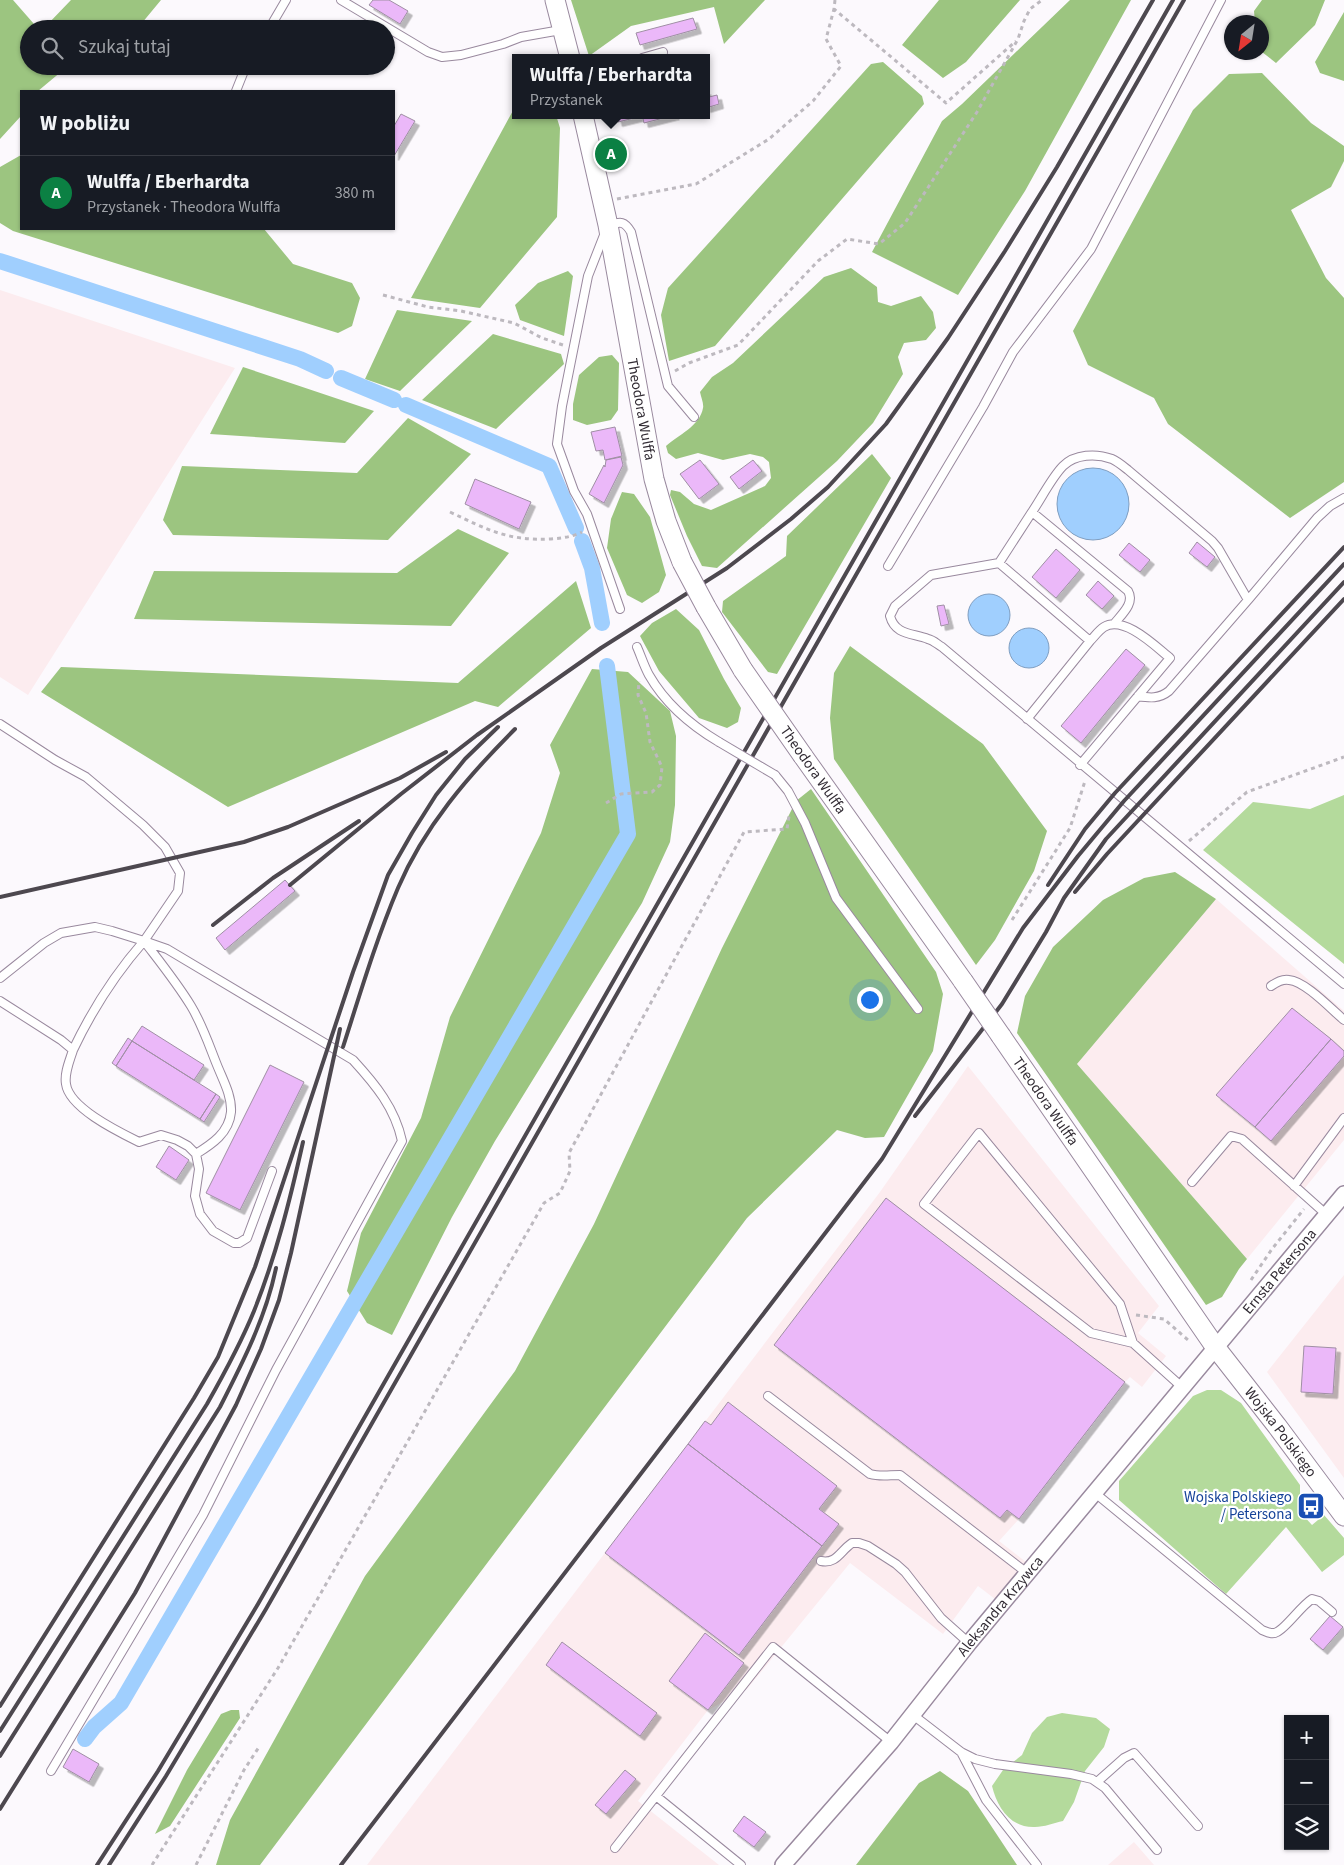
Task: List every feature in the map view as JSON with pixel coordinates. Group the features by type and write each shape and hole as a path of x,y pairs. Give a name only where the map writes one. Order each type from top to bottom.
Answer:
{"street":[{"path":"555,0 569,54"},
{"name":"Theodora Wulffa","path":"584,119 608,225 654,480 666,521 682,562 743,670 1001,1036 1216,1348"},
{"name":"Ernsta Petersona","path":"1216,1348 1344,1194"},
{"name":"Aleksandra Krzywca","path":"783,1865 891,1742 969,1642 1216,1348"},
{"name":"Wojska Polskiego","path":"1216,1348 1344,1516"}],"lane":[{"path":"274,20 286,0"},
{"path":"341,0 374,20"},
{"path":"888,566 983,407 1013,352 1092,249 1221,0"},
{"path":"395,32 442,58 503,44 521,37 563,30"},
{"path":"655,54 662,52"},
{"path":"237,90 243,75"},
{"path":"620,610 591,528 588,514 574,492 557,444 562,406 588,276 608,225 621,222 627,224 631,232 668,386 694,417"},
{"path":"1248,600 1212,541 1114,459 1099,456 1083,456 1071,460 1063,466 999,563 931,575 895,606 890,616 892,624 903,632 930,639 942,647 1080,765 1344,984"},
{"path":"1138,696 1149,698 1162,696 1169,691 1317,518 1330,506 1344,498"},
{"path":"1032,512 1128,591 1131,599 1129,604 1114,624"},
{"path":"999,563 1090,642"},
{"path":"1027,719 1104,627 1114,624 1140,633 1170,658 1080,765"},
{"path":"637,647 649,676 683,716 705,734 775,775 792,798 836,898 918,1009"},
{"path":"0,724 92,782 143,825 165,847 180,874 178,891 144,941 111,983 88,1020 73,1050 65,1083 69,1094 84,1110 139,1142 161,1135 188,1146 196,1154 199,1169 194,1196 200,1214 213,1231 234,1243 239,1243 247,1238 272,1171"},
{"path":"0,978 44,943 61,933 94,927 167,949 353,1060 377,1086 390,1108 402,1141 276,1370 203,1515 51,1771"},
{"path":"144,941 169,972 191,1006 208,1041 230,1099 231,1114 223,1133 216,1141 196,1154"},
{"path":"1271,986 1279,980 1291,980 1305,987 1344,1020"},
{"path":"0,1000 73,1050"},
{"path":"1294,1186 1344,1118"},
{"path":"1133,1342 1091,1333 924,1204 979,1133 1120,1304 1133,1342 1183,1388"},
{"path":"1192,1182 1231,1136 1242,1139 1327,1215"},
{"path":"768,1396 870,1474 879,1477 900,1475 1027,1574"},
{"path":"1094,1493 1262,1630 1271,1634 1279,1632 1303,1604 1312,1599 1319,1601 1332,1612"},
{"path":"821,1561 828,1563 833,1561 852,1543 868,1546 905,1572 941,1618 969,1642"},
{"path":"616,1848 773,1647 891,1742"},
{"path":"913,1715 961,1752 975,1759 995,1764 1092,1778 1105,1788 1157,1850"},
{"path":"961,1752 986,1800 1037,1865"},
{"path":"1097,1782 1124,1758 1134,1753 1198,1826"},
{"path":"656,1796 741,1865"}],"path":[{"path":"604,206 618,199 696,184 769,139 813,101 840,66 826,39 835,0"},
{"path":"666,377 689,363 738,345 818,261 847,239 880,244 905,223 977,112 1018,39 1030,9 1042,0"},
{"path":"834,9 946,103 1018,39"},
{"path":"383,295 428,307 461,311 514,323 542,338 573,348"},
{"path":"450,512 493,531 518,539 563,538 591,528"},
{"path":"606,803 621,794 652,792 660,785 662,767 650,742 646,714 638,696 639,677 644,664"},
{"path":"1180,848 1247,792 1344,756"},
{"path":"1012,920 1070,828 1088,771"},
{"path":"152,1865 278,1668 544,1203 560,1193 570,1171 569,1153 744,832 787,829 792,798"},
{"path":"1250,1281 1272,1249 1311,1200"},
{"path":"1124,1314 1164,1319 1188,1340 1216,1348"},
{"path":"196,1865 244,1770 259,1747"}],"shaded area":[{"path":"0,290 235,368 28,695 0,677"},
{"path":"1216,899 1344,1011 1344,1140 1247,1259 1077,1064"},
{"path":"968,1066 1159,1306 1138,1333 1166,1356 1142,1387 1130,1377 1125,1382 1019,1519 999,1541 1026,1562 995,1599 978,1586 943,1634 850,1563 747,1689 708,1710 638,1801 719,1865 367,1865 880,1192"},
{"path":"1344,1275 1344,1478 1267,1372"},
{"path":"1134,1842 1154,1865 1108,1865"}],"green space":[{"path":"0,0 13,0 30,20 20,20 20,75 57,75 39,90 20,90 20,117 0,139"},
{"path":"71,0 161,0 144,20 52,20"},
{"path":"571,0 765,0 724,44 714,7 631,26 592,54 588,54"},
{"path":"939,0 1020,0 966,62 943,78 902,45"},
{"path":"1070,0 1131,0 1025,191 958,295 872,252 942,121"},
{"path":"1262,0 1325,0 1315,25 1276,63 1269,58 1269,15 1254,15 1254,11"},
{"path":"1344,12 1344,81 1320,73 1315,62"},
{"path":"883,62 922,96 924,104 715,346 669,361 661,315 668,288 871,64"},
{"path":"1262,73 1311,123 1344,146 1344,161 1331,187 1291,210 1326,278 1344,298 1344,482 1290,518 1168,424 1154,398 1088,365 1073,331 1193,110 1229,74"},
{"path":"512,112 512,119 557,119 560,128 557,217 480,308 411,298"},
{"path":"20,156 20,230 265,230 293,264 352,283 360,298 352,326 338,333 13,231 0,223 0,167"},
{"path":"851,268 877,287 878,302 891,306 921,296 933,312 936,328 926,340 904,343 898,357 903,374 873,423 837,461 717,568 702,566 670,495 671,490 680,492 694,504 711,510 765,486 771,478 769,462 763,457 750,454 723,460 698,453 676,459 668,453 666,446 698,420 703,406 700,392 712,377 733,363 824,277"},
{"path":"568,271 573,276 564,336 520,320 515,305 538,283"},
{"path":"397,310 472,321 400,391 365,379"},
{"path":"493,334 561,354 564,364 496,429 422,400"},
{"path":"612,355 619,363 618,410 611,420 587,425 573,420 573,404 579,375 599,357"},
{"path":"243,367 374,411 345,443 210,434"},
{"path":"408,418 471,454 388,540 173,535 163,520 182,466 357,473"},
{"path":"872,454 891,478 777,674 768,672 722,612 723,601 786,556 787,536"},
{"path":"622,492 634,494 650,517 666,575 659,592 642,603 627,595 607,548 611,519"},
{"path":"458,529 509,553 451,626 134,619 154,571 397,573"},
{"path":"576,581 591,628 498,707 475,701 228,807 41,692 61,667 458,683"},
{"path":"676,609 699,630 741,708 738,722 727,728 699,718 659,671 640,636 652,623"},
{"path":"850,646 983,744 1047,831 1034,871 995,940 976,965 834,759 830,718 834,673"},
{"path":"592,669 628,672 670,711 676,736 675,805 670,842 642,903 495,1141 452,1217 392,1335 367,1323 347,1291 361,1233 421,1118 450,1017 541,833 560,773 550,745"},
{"path":"811,789 936,972 943,994 933,1051 884,1137 865,1138 837,1130 747,1218 260,1865 216,1865 230,1820 365,1576 515,1371 594,1224 722,948 796,801"},
{"path":"1344,795 1344,964 1203,850 1253,802 1310,809"},
{"path":"1175,872 1216,899 1077,1064 1247,1259 1222,1297 1206,1305 1017,1033 1025,996 1053,947 1103,900 1144,878"},
{"path":"1207,1390 1221,1390 1241,1403 1300,1485 1300,1512 1312,1525 1324,1515 1344,1538 1344,1555 1322,1572 1286,1527 1226,1594 1119,1500 1119,1481 1193,1396"},
{"path":"231,1710 239,1710 240,1718 170,1826 155,1834 187,1770 221,1714"},
{"path":"1062,1713 1096,1718 1110,1729 1104,1747 1085,1771 1074,1802 1063,1821 1038,1827 1018,1824 1006,1815 1001,1808 992,1786 1003,1770 1022,1755 1032,1733 1047,1717"},
{"path":"940,1771 968,1791 1017,1865 856,1865 919,1783"}],"water":[{"path":"1093,468 1113,474 1123,484 1129,504 1123,524 1113,534 1093,540 1073,534 1063,524 1057,504 1063,484 1073,474"},
{"path":"993,594 1001,597 1007,603 1010,615 1007,627 1001,633 985,636 977,633 971,627 968,611 971,603 977,597"},
{"path":"1033,628 1040,631 1046,637 1049,648 1048,656 1040,665 1033,668 1025,668 1018,665 1010,656 1009,644 1012,637 1021,629"}],"building":[{"path":"373,0 389,0 408,11 400,24 369,5"},
{"path":"693,18 697,29 640,45 636,33"},
{"path":"717,95 719,104 710,107 710,97"},
{"path":"401,114 415,121 395,154 395,124"},
{"path":"617,119 630,119 618,122"},
{"path":"643,119 660,119 644,123"},
{"path":"615,427 622,456 605,460 603,450 596,451 591,432"},
{"path":"621,457 623,465 604,503 589,494 604,465 605,467 606,460"},
{"path":"700,460 719,484 699,499 680,474"},
{"path":"753,460 762,471 739,489 730,477"},
{"path":"475,479 531,502 519,529 465,504"},
{"path":"1197,542 1215,557 1207,567 1189,553"},
{"path":"1129,543 1150,560 1140,572 1119,555"},
{"path":"1056,549 1080,570 1056,598 1032,577"},
{"path":"1098,581 1114,596 1102,609 1086,595"},
{"path":"944,605 949,624 941,626 937,606"},
{"path":"1126,649 1145,665 1081,743 1061,726"},
{"path":"285,880 295,891 225,950 216,938"},
{"path":"1292,1008 1331,1039 1255,1127 1216,1095"},
{"path":"142,1026 204,1065 194,1080 132,1041"},
{"path":"128,1038 132,1041 116,1066 112,1063"},
{"path":"1331,1039 1344,1051 1344,1056 1271,1141 1255,1127"},
{"path":"132,1041 216,1094 200,1119 116,1066"},
{"path":"270,1065 304,1082 240,1210 206,1193"},
{"path":"216,1094 220,1097 204,1122 200,1119"},
{"path":"169,1146 189,1160 176,1180 156,1167"},
{"path":"886,1198 1125,1382 1019,1519 1007,1510 1000,1518 774,1345"},
{"path":"1304,1346 1336,1348 1333,1394 1301,1392"},
{"path":"728,1402 837,1486 819,1509 839,1524 822,1546 688,1444 705,1421 711,1425"},
{"path":"688,1444 822,1546 739,1655 605,1553"},
{"path":"1330,1616 1343,1627 1323,1650 1310,1639"},
{"path":"705,1633 744,1663 708,1710 669,1681"},
{"path":"562,1642 657,1713 640,1736 546,1665"},
{"path":"73,1749 99,1764 89,1782 63,1767"},
{"path":"625,1770 636,1779 606,1814 595,1805"},
{"path":"744,1816 766,1832 754,1847 733,1831"}],"waterway":[{"path":"0,261 300,359 326,371"},
{"path":"341,378 394,400"},
{"path":"406,405 549,466 576,528"},
{"path":"582,541 592,568 602,623"},
{"path":"85,1739 94,1727 121,1703 628,834 607,666"}],"railway":[{"path":"290,885 401,794 477,735 601,648 727,568 791,519 828,487 886,424 948,338 1057,167 1153,0"},
{"path":"97,1865 158,1771 258,1604 1173,0"},
{"path":"109,1865 166,1776 266,1609 1184,0"},
{"path":"1048,885 1085,829 1115,793 1344,547"},
{"path":"341,1865 882,1159 1023,928 1078,856 1124,801 1344,564"},
{"path":"915,1116 1002,1004 1046,932 1064,898 1106,839 1344,582"},
{"path":"1075,892 1107,854 1344,599"},
{"path":"0,1706 218,1357 255,1267 353,972 388,875 436,795 465,759 498,727"},
{"path":"343,1047 383,927 409,866 434,823 449,803 515,729"},
{"path":"0,897 244,842 288,827 400,778 446,752"},
{"path":"213,925 273,878 359,821"},
{"path":"0,1809 135,1593 236,1405 261,1349 279,1300 291,1253 340,1029"},
{"path":"0,1731 207,1404 244,1335 276,1249 303,1142"},
{"path":"0,1756 220,1407 260,1322 276,1268"}],"place":[{"name":"Wulffa / Eberhardta","path":"611,154"},
{"name":"Wojska Polskiego / Petersona","path":"1311,1506"}]}
